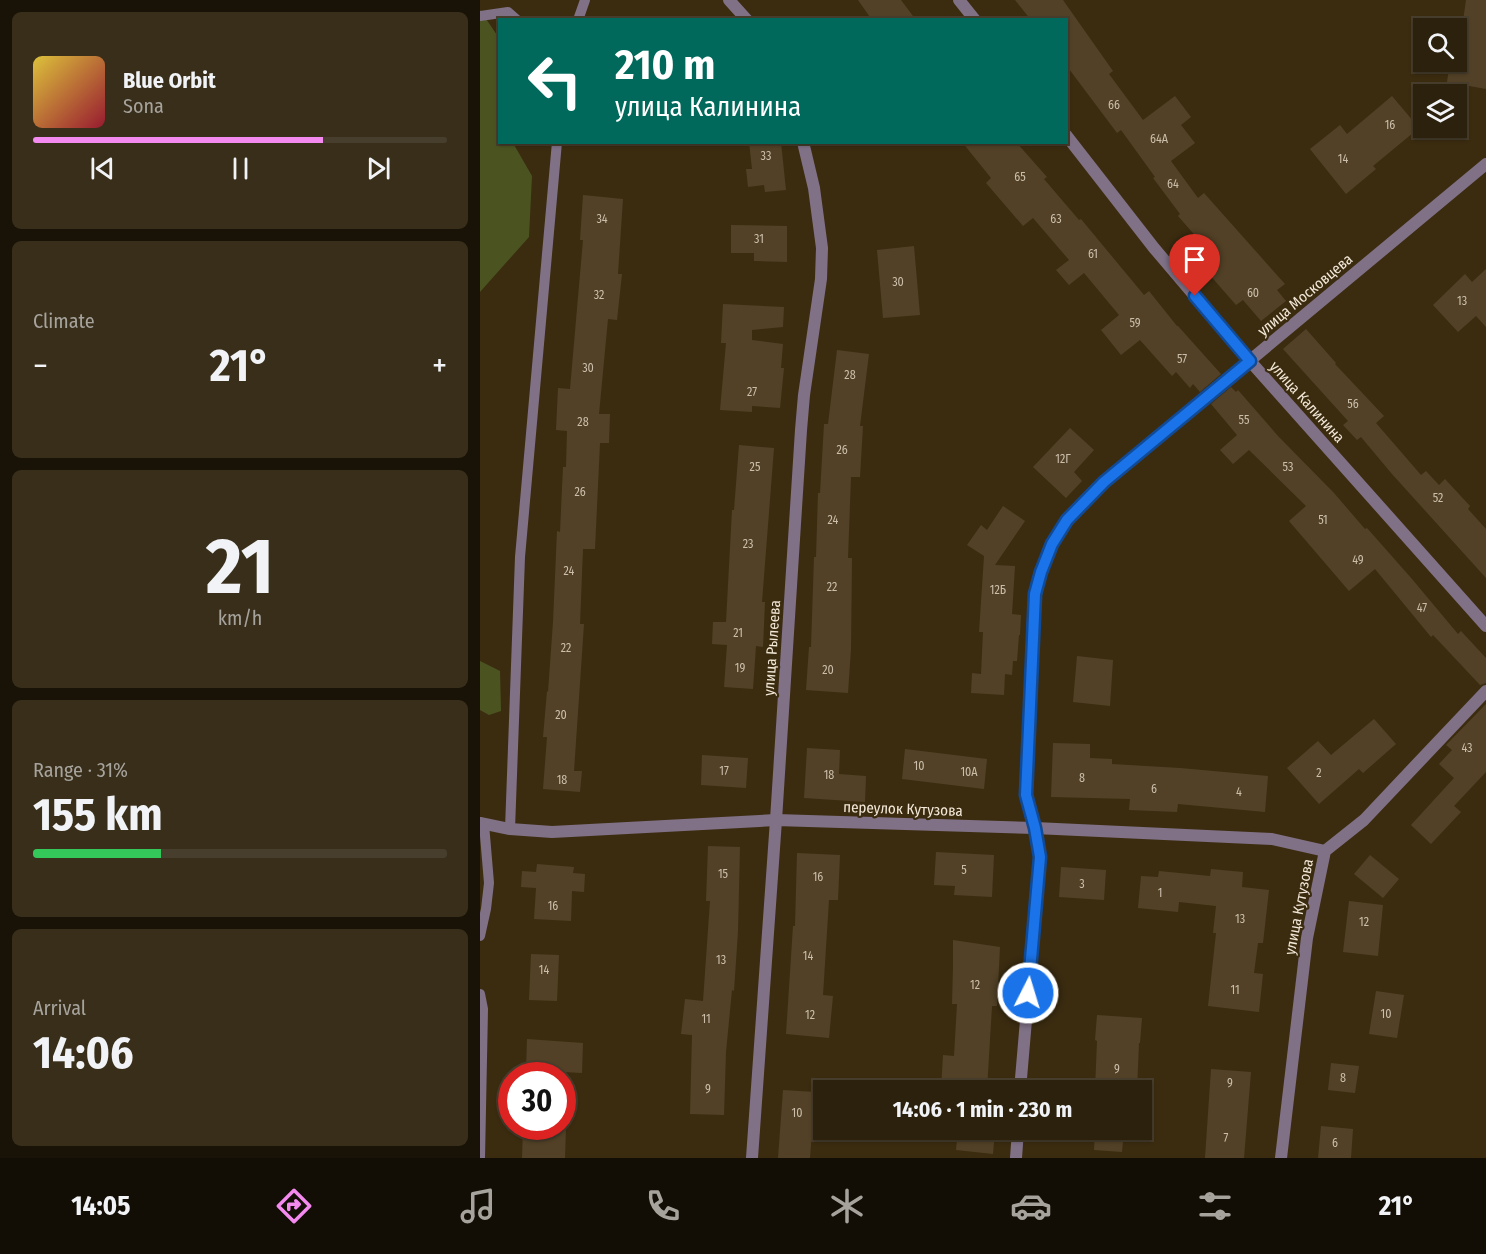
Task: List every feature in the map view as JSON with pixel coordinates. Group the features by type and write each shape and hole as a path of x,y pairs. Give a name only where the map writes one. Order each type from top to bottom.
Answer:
{"street":[{"path":"729,0 745,18"},
{"path":"959,0 973,18"},
{"name":"улица Калинина","path":"1068,138 1154,248 1250,361 1486,626"},
{"name":"улица Рылеева","path":"752,1158 802,406 821,279 822,248 814,188 803,144"},
{"name":"улица Московцева","path":"1021,1080 1040,857 1026,795 1033,617 1035,594 1052,544 1067,520 1104,482 1486,164"},
{"name":"улица Кутузова","path":"1281,1158 1306,938 1325,851 1365,820 1486,692"},
{"name":"переулок Кутузова","path":"482,823 510,829 552,832 776,820 1035,828 1272,838 1325,851"},
{"path":"1016,1158 1017,1140"}],"lane":[{"path":"579,18 585,0"},
{"path":"480,16 508,12 515,18"},
{"path":"510,829 520,557 557,144"},
{"path":"480,936 489,883 482,823"},
{"path":"480,994 483,1009 480,1158"}],"green space":[{"path":"480,10 498,37 498,144 514,144 532,176 529,237 480,292"},
{"path":"480,661 500,671 501,711 489,715 480,710"}],"building":[{"path":"858,0 901,0 914,18 871,18"},
{"path":"1015,0 1063,0 1113,71 1109,74 1143,120 1175,96 1191,117 1181,125 1195,143 1171,161 1198,198 1204,193 1285,284 1277,290 1286,301 1261,321 1243,300 1236,305 1208,273 1219,263 1178,216 1180,214 1121,130 1117,133 1068,68 1068,18 1029,18"},
{"path":"1466,0 1486,0 1486,89 1447,82 1448,72 1467,72 1467,18 1463,18"},
{"path":"1392,96 1413,121 1413,133 1373,166 1376,169 1346,194 1310,149 1340,125 1347,134"},
{"path":"749,144 781,144 786,190 765,192 764,185 748,187 746,169 752,169"},
{"path":"964,144 1018,144 1047,177 1044,179 1079,220 1081,219 1144,295 1149,291 1221,374 1200,392 1193,384 1190,388 1176,372 1172,376 1140,340 1121,355 1101,330 1119,315 1084,273 1069,285 1056,270 1069,260 1033,218 1023,226 986,183 991,178"},
{"path":"583,195 623,199 618,274 622,274 617,320 608,319 599,414 610,414 609,443 600,443 595,549 583,549 580,624 584,624 574,771 582,771 580,792 543,789 547,737 543,737 553,622 557,531 560,532 563,467 566,467 567,431 556,430 558,388 570,389 583,240 580,240"},
{"path":"731,225 787,226 787,262 754,261 754,253 731,253"},
{"path":"914,246 920,315 883,318 877,250"},
{"path":"1486,269 1486,327 1476,316 1458,332 1433,305 1465,274 1472,282"},
{"path":"723,304 784,307 783,327 752,330 752,340 783,344 781,368 784,368 780,408 752,406 752,412 720,410 726,343 721,343"},
{"path":"1306,329 1384,416 1376,423 1421,475 1426,471 1439,485 1445,479 1470,506 1468,509 1486,529 1486,578 1361,437 1357,440 1343,425 1348,421 1283,349"},
{"path":"837,350 869,354 860,426 863,426 860,477 851,477 848,558 852,558 851,649 848,693 806,690 809,647 811,647 814,557 816,557 818,493 820,493 824,424 828,424"},
{"path":"1231,387 1236,392 1238,390 1278,436 1334,493 1365,529 1367,528 1458,634 1461,631 1486,658 1486,683 1480,685 1433,635 1431,637 1375,569 1349,591 1289,521 1306,506 1249,450 1233,464 1220,450 1237,435 1211,404"},
{"path":"1070,428 1094,450 1074,472 1082,481 1066,498 1033,467"},
{"path":"739,445 774,448 762,602 765,602 763,647 756,646 753,689 724,687 727,645 712,644 713,622 726,622 732,510 734,510"},
{"path":"1003,506 1025,521 995,565 1015,566 1012,614 1021,615 1017,661 1013,661 1012,675 1005,674 1004,695 971,693 972,673 981,674 983,632 979,632 984,556 967,545 981,525 987,530"},
{"path":"1077,656 1113,660 1110,706 1073,702"},
{"path":"1486,704 1486,772 1454,806 1461,812 1431,844 1411,825 1454,778 1439,764 1452,750 1446,745"},
{"path":"1374,719 1396,744 1363,773 1359,769 1319,804 1287,768 1318,741 1331,755"},
{"path":"1053,743 1090,744 1090,758 1112,759 1112,764 1268,776 1265,812 1178,804 1177,812 1129,810 1130,799 1051,797"},
{"path":"807,748 840,750 839,774 866,776 865,802 804,798"},
{"path":"905,749 987,759 984,789 902,779"},
{"path":"702,755 748,758 746,788 701,785"},
{"path":"708,846 740,847 738,931 734,991 732,990 726,1052 724,1115 690,1114 692,1035 681,1034 685,999 703,1001 710,901 706,901"},
{"path":"936,852 994,855 992,897 954,895 955,886 934,885"},
{"path":"797,853 840,855 838,900 829,900 823,995 833,996 829,1038 786,1034 793,926 795,926"},
{"path":"1370,855 1399,879 1383,898 1354,874"},
{"path":"537,864 574,867 573,873 585,874 584,892 572,891 571,921 534,919 536,888 521,887 522,871 536,872"},
{"path":"1061,867 1106,870 1104,900 1059,897"},
{"path":"1211,869 1243,872 1242,887 1269,890 1263,943 1258,943 1254,973 1263,974 1259,1012 1208,1006 1216,933 1213,933 1216,906 1179,902 1178,912 1138,908 1141,876 1158,877 1159,871 1210,876"},
{"path":"1349,901 1383,905 1378,956 1343,952"},
{"path":"953,940 1000,947 997,1006 992,1006 988,1080 942,1080 943,1055 954,1056 957,1004 952,1004"},
{"path":"531,954 559,955 557,1001 529,1000"},
{"path":"1376,991 1404,995 1397,1038 1369,1034"},
{"path":"1097,1015 1142,1018 1137,1080 1095,1080 1097,1041 1095,1040"},
{"path":"527,1039 583,1043 582,1073 576,1073 576,1062 526,1062"},
{"path":"1331,1063 1359,1066 1355,1093 1328,1090"},
{"path":"1211,1069 1251,1072 1244,1158 1205,1158"},
{"path":"783,1090 813,1092 810,1158 778,1158"},
{"path":"1321,1126 1353,1129 1351,1158 1318,1158"},
{"path":"523,1140 566,1140 565,1158 522,1158"},
{"path":"957,1140 994,1140 993,1154 956,1150"},
{"path":"1094,1140 1123,1140 1122,1152 1094,1150"}],"route":[{"path":"1028,993 1040,857 1026,795 1035,594 1052,544 1067,520 1104,482 1250,361 1195,296"}]}
